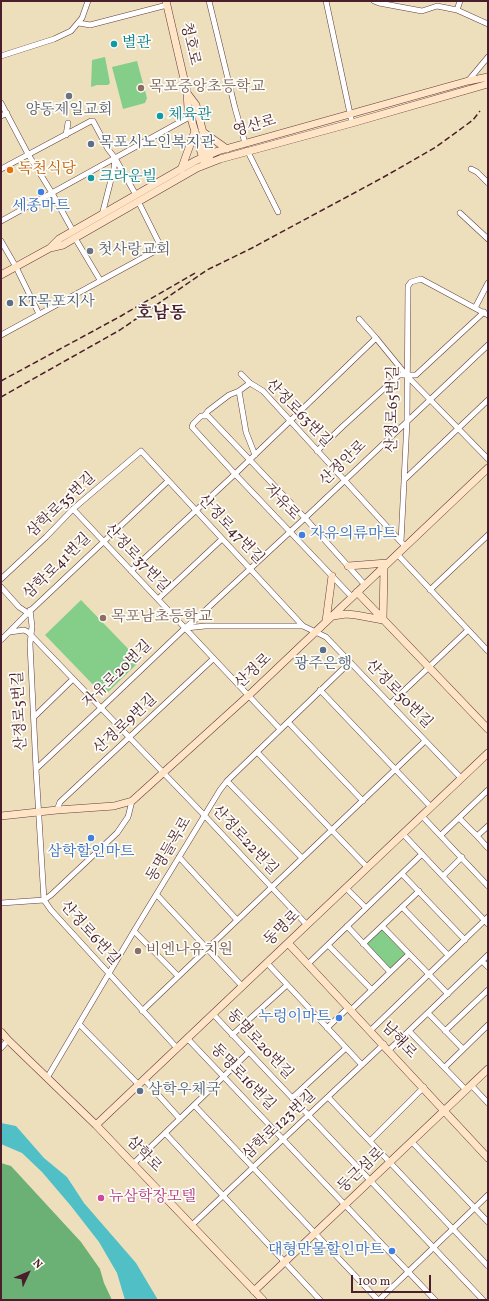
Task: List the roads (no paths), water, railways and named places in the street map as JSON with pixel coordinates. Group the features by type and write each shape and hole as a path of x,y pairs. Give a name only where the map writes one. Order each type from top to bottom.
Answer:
{"street":[{"path":"1,56 64,35 71,31 79,23 88,1"},
{"path":"210,1 235,108 246,147 278,212"},
{"path":"326,1 352,123"},
{"path":"374,1 422,11 437,6 457,10 488,24"},
{"path":"457,10 460,1"},
{"path":"79,23 90,25 166,3"},
{"name":"청호로","path":"166,3 187,92 188,108 199,131"},
{"path":"468,81 488,57"},
{"name":"영산로","path":"1,275 50,248 59,239 74,234 137,198 181,170 246,147 350,114 468,81 488,77"},
{"name":"영산로","path":"74,234 102,215 197,168 207,160 227,149 246,147 352,123 488,84"},
{"name":"청호로","path":"187,92 196,105 199,131 207,160"},
{"path":"1,103 28,154 52,193 100,280"},
{"path":"1,116 6,113"},
{"path":"1,221 191,116"},
{"path":"1,169 93,121 137,198 160,245 154,251 1,335"},
{"path":"66,135 68,122"},
{"path":"181,170 199,131 227,149"},
{"path":"102,215 114,168 115,158"},
{"path":"471,169 488,183"},
{"path":"460,213 488,239"},
{"path":"1,241 16,267 39,314"},
{"name":"산정로65번길","path":"403,544 408,376 408,286 411,282 421,279 475,308"},
{"path":"317,451 399,375 416,375 486,314 475,308 486,296 488,283"},
{"path":"359,319 408,376 488,459"},
{"path":"131,571 250,460 376,338"},
{"name":"산정안로","path":"305,518 488,345"},
{"name":"산정로63번길","path":"241,374 250,383 263,391 403,544"},
{"path":"206,416 208,411 229,395 239,391 250,383"},
{"path":"239,391 246,432 255,455"},
{"path":"405,479 488,400"},
{"name":"자유로","path":"365,585 305,518 206,416 201,416 193,424 192,427 332,576 383,620 488,729"},
{"name":"산정로47번길","path":"141,451 303,626"},
{"name":"삼학로35번길","path":"1,580 73,509 141,451"},
{"name":"산정로","path":"1,816 114,806 132,802 248,696 365,585 397,554 403,544 488,468"},
{"name":"삼학로41번길","path":"1,640 9,634 29,611 168,481"},
{"name":"산정로37번길","path":"73,509 280,729"},
{"name":"자유로20번길","path":"36,769 185,628 305,518"},
{"path":"430,590 488,535"},
{"path":"158,599 222,539"},
{"path":"397,554 488,651"},
{"path":"332,616 356,615 383,620 386,565 348,566"},
{"path":"326,621 332,576"},
{"path":"1,587 19,607 29,611"},
{"name":"산정로5번길","path":"29,611 32,626 30,636 38,812"},
{"path":"185,628 205,626 303,626"},
{"name":"산정로50번길","path":"303,626 326,637 461,778"},
{"path":"1,633 9,634 24,630 30,636"},
{"path":"390,704 468,630"},
{"name":"산정로22번길","path":"30,636 130,738 306,925"},
{"name":"산정로9번길","path":"57,810 60,802 214,659"},
{"name":"동명들목로","path":"48,1078 134,931 220,790 280,729 350,662"},
{"path":"34,717 73,679"},
{"path":"320,690 431,807"},
{"path":"288,722 363,801"},
{"path":"142,1011 425,741"},
{"path":"257,752 367,867"},
{"name":"동명로","path":"96,1125 488,753"},
{"path":"227,782 302,858"},
{"path":"441,835 488,790"},
{"path":"1,903 44,900 52,895 117,833 128,817 132,802"},
{"name":"산정로6번길","path":"38,812 44,900 51,910 177,1048"},
{"path":"422,816 487,883"},
{"path":"459,818 488,848"},
{"path":"477,836 488,826"},
{"path":"371,1030 448,955 487,920 403,834"},
{"path":"308,964 422,854"},
{"path":"179,857 237,920"},
{"path":"443,876 462,858"},
{"path":"402,874 465,940"},
{"path":"346,888 366,908"},
{"path":"364,944 418,891"},
{"path":"157,895 242,986"},
{"path":"402,907 448,955"},
{"path":"346,926 390,972"},
{"path":"382,926 448,994"},
{"path":"134,931 178,976"},
{"name":"남해로","path":"288,943 371,1030 488,1158"},
{"path":"328,944 372,990"},
{"path":"327,1028 372,990 409,954"},
{"path":"389,1050 488,955"},
{"path":"482,961 488,967"},
{"path":"267,963 362,1065"},
{"path":"232,1034 287,984"},
{"path":"445,1031 488,990"},
{"path":"428,1013 463,1049"},
{"name":"동명로20번길","path":"213,1014 483,1300"},
{"path":"80,1025 180,1118"},
{"path":"444,1067 488,1025"},
{"path":"409,1031 444,1067 488,1103"},
{"name":"삼학로","path":"1,1032 96,1125 262,1300"},
{"name":"동명로16번길","path":"187,1038 435,1300"},
{"path":"1,1048 8,1040"},
{"name":"삼학로123번길","path":"192,1225 384,1044"},
{"path":"292,1098 346,1048"},
{"path":"133,1164 249,1052"},
{"name":"둥근섬로","path":"254,1291 488,1069"},
{"path":"370,1141 424,1088"},
{"path":"328,1097 488,1266"},
{"path":"194,1105 379,1300 488,1196"},
{"path":"165,1133 320,1300"},
{"path":"412,1142 488,1222"}],"water":[{"path":"1,1123 16,1126 44,1158 67,1177 84,1203 136,1263 158,1300 125,1300 117,1273 99,1242 71,1206 42,1172 22,1153 1,1144"}],"railway":[{"path":"1,397 120,330 207,270 252,248 436,147 473,120 480,111"},
{"path":"1,381 121,316 195,273"}],"place":[{"name":"별관","path":"114,44"},
{"name":"목포중앙초등학교","path":"141,88"},
{"name":"양동제일교회","path":"69,96"},
{"name":"체육관","path":"160,116"},
{"name":"목포시노인복지관","path":"91,144"},
{"name":"독천식당","path":"10,170"},
{"name":"크라운빌","path":"91,178"},
{"name":"세종마트","path":"41,192"},
{"name":"첫사랑교회","path":"90,251"},
{"name":"KT목포지사","path":"10,303"},
{"name":"자유의류마트","path":"302,535"},
{"name":"목포남초등학교","path":"103,618"},
{"name":"광주은행","path":"323,650"},
{"name":"삼학할인마트","path":"91,838"},
{"name":"비엔나유치원","path":"138,951"},
{"name":"누렁이마트","path":"339,1018"},
{"name":"삼학우체국","path":"140,1091"},
{"name":"뉴삼학장모텔","path":"101,1198"},
{"name":"대형만물할인마트","path":"392,1251"}],"district":[{"name":"호남동","path":"161,315"}]}
